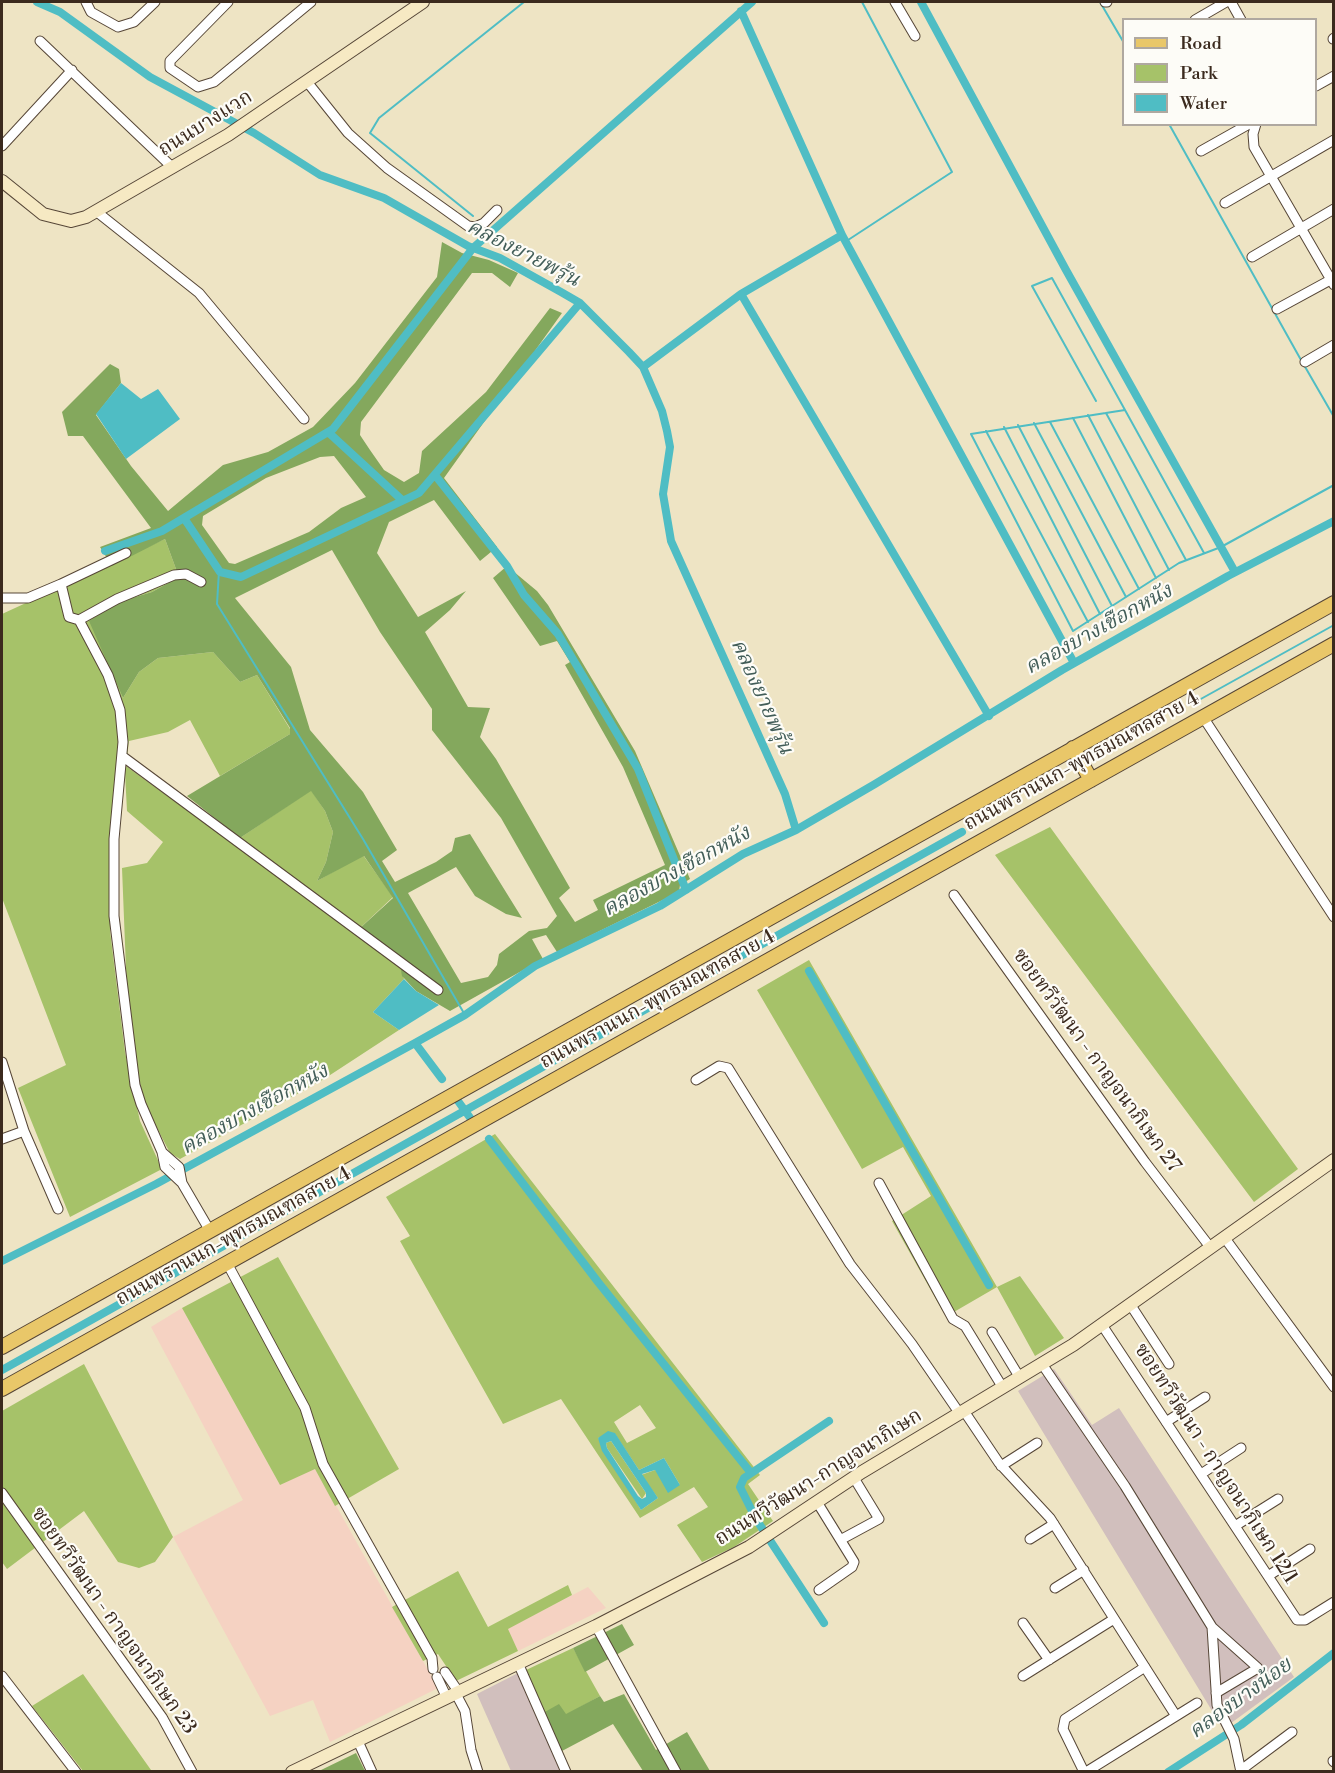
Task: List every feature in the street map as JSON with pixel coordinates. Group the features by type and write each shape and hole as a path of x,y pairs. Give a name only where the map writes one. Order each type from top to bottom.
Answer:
{"main road":[{"name":"ถนนพรานนก-พุทธมณฑลสาย 4","path":"2,1347 1334,603"},
{"name":"ถนนพรานนก-พุทธมณฑลสาย 4","path":"2,1389 1334,644"},
{"path":"1073,748 1090,780"}],"street":[{"path":"86,2 91,12 118,27 134,22 154,2"},
{"path":"228,2 170,61 170,68 198,87 214,82 311,2"},
{"name":"ถนนบางแวก","path":"2,181 43,214 56,219 71,221 97,212 228,135 423,2"},
{"path":"896,2 915,36"},
{"path":"1198,18 1226,2"},
{"path":"1232,2 1240,18"},
{"path":"39,41 173,168"},
{"path":"2,146 72,70"},
{"path":"1317,85 1334,76"},
{"path":"308,82 348,134 387,168 468,226 475,227 484,223 497,210"},
{"path":"1202,151 1246,126"},
{"path":"1256,126 1254,147 1332,281 1277,309"},
{"path":"1225,203 1334,140"},
{"path":"1252,257 1334,209"},
{"path":"97,212 205,299 304,419"},
{"path":"1305,362 1334,345"},
{"path":"2,598 28,598 126,553"},
{"path":"79,620 117,599 174,575 186,574 201,582"},
{"path":"61,584 69,617 79,620 108,675 120,710 123,728 114,839 114,916 135,1085 164,1156 179,1167 180,1180 210,1231"},
{"path":"1203,717 1334,917"},
{"path":"122,756 438,990"},
{"name":"ซอยทวีวัฒนา - กาญจนาภิเษก 27","path":"954,895 1145,1162 1210,1247"},
{"path":"2,1062 24,1131 58,1209"},
{"path":"696,1080 719,1066 728,1068 850,1264 1001,1466 1054,1524 1176,1716"},
{"path":"2,1139 24,1131"},
{"name":"ถนนทวีวัฒนา-กาญจนาภิเษก","path":"295,1771 357,1739 596,1626 753,1544 854,1478 1020,1378 1102,1325 1334,1160"},
{"path":"879,1183 953,1319 965,1326 1003,1388"},
{"path":"1224,1237 1334,1387"},
{"path":"227,1263 305,1408 323,1464 432,1658 465,1711 471,1750 478,1772"},
{"path":"1130,1304 1168,1364"},
{"name":"ซอยทวีวัฒนา - กาญจนาภิเษก 12/1","path":"1102,1325 1296,1620 1300,1621 1334,1602"},
{"path":"992,1332 1020,1378"},
{"path":"1042,1364 1125,1486 1212,1627 1258,1668 1216,1693"},
{"path":"1166,1422 1205,1397"},
{"path":"1001,1466 1036,1443"},
{"path":"1201,1474 1241,1448"},
{"path":"842,1539 879,1519 854,1478"},
{"name":"ซอยทวีวัฒนา - กาญจนาภิเษก 23","path":"2,1493 162,1717 192,1772"},
{"path":"1235,1526 1278,1499"},
{"path":"817,1502 853,1558 852,1567 819,1590"},
{"path":"1030,1539 1054,1524"},
{"path":"1268,1576 1310,1550"},
{"path":"1055,1588 1084,1570"},
{"path":"1023,1676 1114,1618"},
{"path":"1023,1623 1049,1660"},
{"path":"596,1626 676,1772"},
{"path":"1212,1627 1217,1705 1234,1739 1241,1771 1292,1732"},
{"path":"518,1663 566,1772"},
{"path":"1145,1667 1065,1719 1063,1730 1085,1772 1197,1703"},
{"path":"2,1676 76,1772"},
{"path":"357,1739 372,1772"}],"shaded area":[{"path":"182,1308 280,1485 315,1468 438,1688 330,1742 313,1700 270,1716 173,1537 243,1500 151,1327"},
{"path":"1054,1369 1092,1425 1119,1408 1294,1677 1223,1729 1018,1391"},
{"path":"588,1587 606,1608 518,1651 507,1629"},
{"path":"518,1673 560,1771 511,1771 477,1694"}],"green space":[{"path":"442,242 462,253 489,260 518,273 510,287 492,273 472,273 361,422 360,435 384,470 404,482 419,473 422,451 486,392 550,308 562,313 444,478 497,547 480,561 434,500 389,522 377,553 418,617 466,591 450,610 425,632 468,707 490,708 480,737 496,759 570,888 559,898 575,922 598,910 593,900 665,865 623,767 565,665 570,662 557,641 540,646 493,578 507,566 537,591 548,605 635,751 690,879 680,885 679,892 557,952 546,935 532,939 543,959 450,1011 416,991 402,976 400,965 359,929 393,898 364,856 317,881 326,862 333,832 325,811 311,791 240,838 187,796 290,734 290,728 257,675 240,682 213,652 158,658 139,672 123,698 89,621 118,602 152,592 168,583 176,569 165,539 112,566 100,547 151,528 83,436 68,436 62,412 110,364 119,369 121,383 96,415 131,466 168,511 223,465 268,452 313,427 355,383 437,277","holes":["334,456 366,497 341,508 309,532 235,564 229,563 202,525 203,516 266,478 320,457","332,550 380,632 432,709 432,730 501,818 557,916 547,928 529,931 499,954 497,965 488,977 461,983 408,893 456,867 475,896 506,914 522,918 470,834 455,838 452,851 436,862 395,882 382,861 397,850 363,792 310,730 291,667 235,598"]},
{"path":"165,539 176,569 168,583 152,592 118,602 108,661 123,698 139,672 158,658 213,652 240,682 257,675 290,729 290,734 220,776 190,720 168,732 129,741 126,766 400,965 404,979 373,1012 399,1030 324,1079 180,1159 170,1153 144,1103 138,1073 127,994 122,868 147,863 163,842 127,811 125,773 110,931 125,1052 140,1121 162,1169 70,1217 18,1088 66,1065 2,898 2,614"},
{"path":"311,790 325,811 333,832 326,862 317,881 363,855 393,897 359,929 240,838"},
{"path":"1050,827 1298,1169 1254,1202 995,855"},
{"path":"809,960 997,1287 947,1316 892,1221 931,1196 903,1147 862,1169 757,990"},
{"path":"495,1134 760,1475 748,1484 773,1521 734,1547 702,1562 677,1525 708,1507 694,1487 640,1518 561,1399 503,1424 400,1241 410,1236 386,1197","holes":["640,1405 656,1428 627,1443 614,1422","615,1434 639,1470 664,1458 680,1485 655,1470 641,1475 658,1498 641,1510 598,1438"]},
{"path":"278,1257 399,1469 335,1506 315,1469 280,1485 182,1308"},
{"path":"1020,1276 1064,1338 1035,1356 997,1287"},
{"path":"84,1364 173,1537 155,1562 139,1568 118,1562 84,1511 7,1569 2,1562 2,1411"},
{"path":"611,1441 646,1493 642,1499 607,1448 606,1443"},
{"path":"458,1571 488,1627 568,1585 572,1595 508,1629 518,1651 456,1681 438,1654 423,1661 392,1607"},
{"path":"622,1624 634,1645 585,1672 573,1648"},
{"path":"573,1648 600,1696 566,1715 543,1713 526,1670"},
{"path":"83,1674 151,1770 83,1771 32,1706"},
{"path":"624,1694 656,1750 687,1732 710,1771 643,1771 613,1724 562,1751 543,1713 559,1704 566,1714 600,1696 604,1702"},
{"path":"356,1753 365,1771 319,1771"}],"water":[{"path":"121,383 141,399 158,389 180,419 126,459 96,414"},
{"path":"404,979 416,991 439,1005 399,1030 373,1012"},
{"path":"608,1431 615,1433 639,1470 664,1458 680,1485 668,1493 655,1470 642,1474 658,1498 641,1510 602,1451 598,1438","holes":["611,1441 646,1493 646,1497 642,1499 638,1496 606,1443"]}],"waterway":[{"name":"คลองยายพรุ้น","path":"37,2 60,12 150,77 254,133 320,175 384,198 468,246 500,258 580,303 643,367 662,411 670,447 663,494 671,541 785,794 796,830"},
{"path":"473,216 370,133 379,118 524,2"},
{"path":"105,551 162,531 333,429 473,248 752,2"},
{"path":"845,242 952,172 862,2"},
{"path":"921,2 1066,270 1235,572"},
{"path":"1100,2 1122,40"},
{"path":"741,11 842,235 1074,663"},
{"path":"1170,126 1301,360"},
{"path":"643,367 741,294 842,235"},
{"path":"1096,401 1032,286 1052,278 1125,410"},
{"path":"741,294 989,716"},
{"path":"184,518 220,572 241,577 419,493 580,303"},
{"path":"1304,365 1334,417"},
{"path":"1204,553 1125,410 971,434 1073,631 1179,563 1221,547 1334,485"},
{"path":"1106,413 1186,560"},
{"path":"1088,415 1169,570"},
{"path":"1073,418 1156,578"},
{"path":"1050,422 1139,589"},
{"path":"1034,423 1126,597"},
{"path":"1018,425 1112,606"},
{"path":"1004,427 1100,614"},
{"path":"986,431 1088,622"},
{"path":"328,432 402,500"},
{"path":"435,475 507,566 524,595 558,634 638,769 686,890"},
{"name":"คลองบางเชือกหนัง","path":"2,1261 156,1184 415,1043 465,1015 535,966 660,906 743,854 796,830 875,784 1062,670 1228,576 1334,521"},
{"path":"219,571 217,604 363,839 465,1015"},
{"path":"1199,700 1334,625"},
{"path":"2,1370 962,832"},
{"path":"809,971 989,1285"},
{"path":"415,1043 442,1079"},
{"path":"458,1101 471,1119"},
{"path":"489,1139 598,1282 751,1473"},
{"path":"824,1623 756,1519 740,1487 744,1478 829,1421"},
{"name":"คลองบางน้อย","path":"1168,1772 1241,1725 1334,1653"}]}
